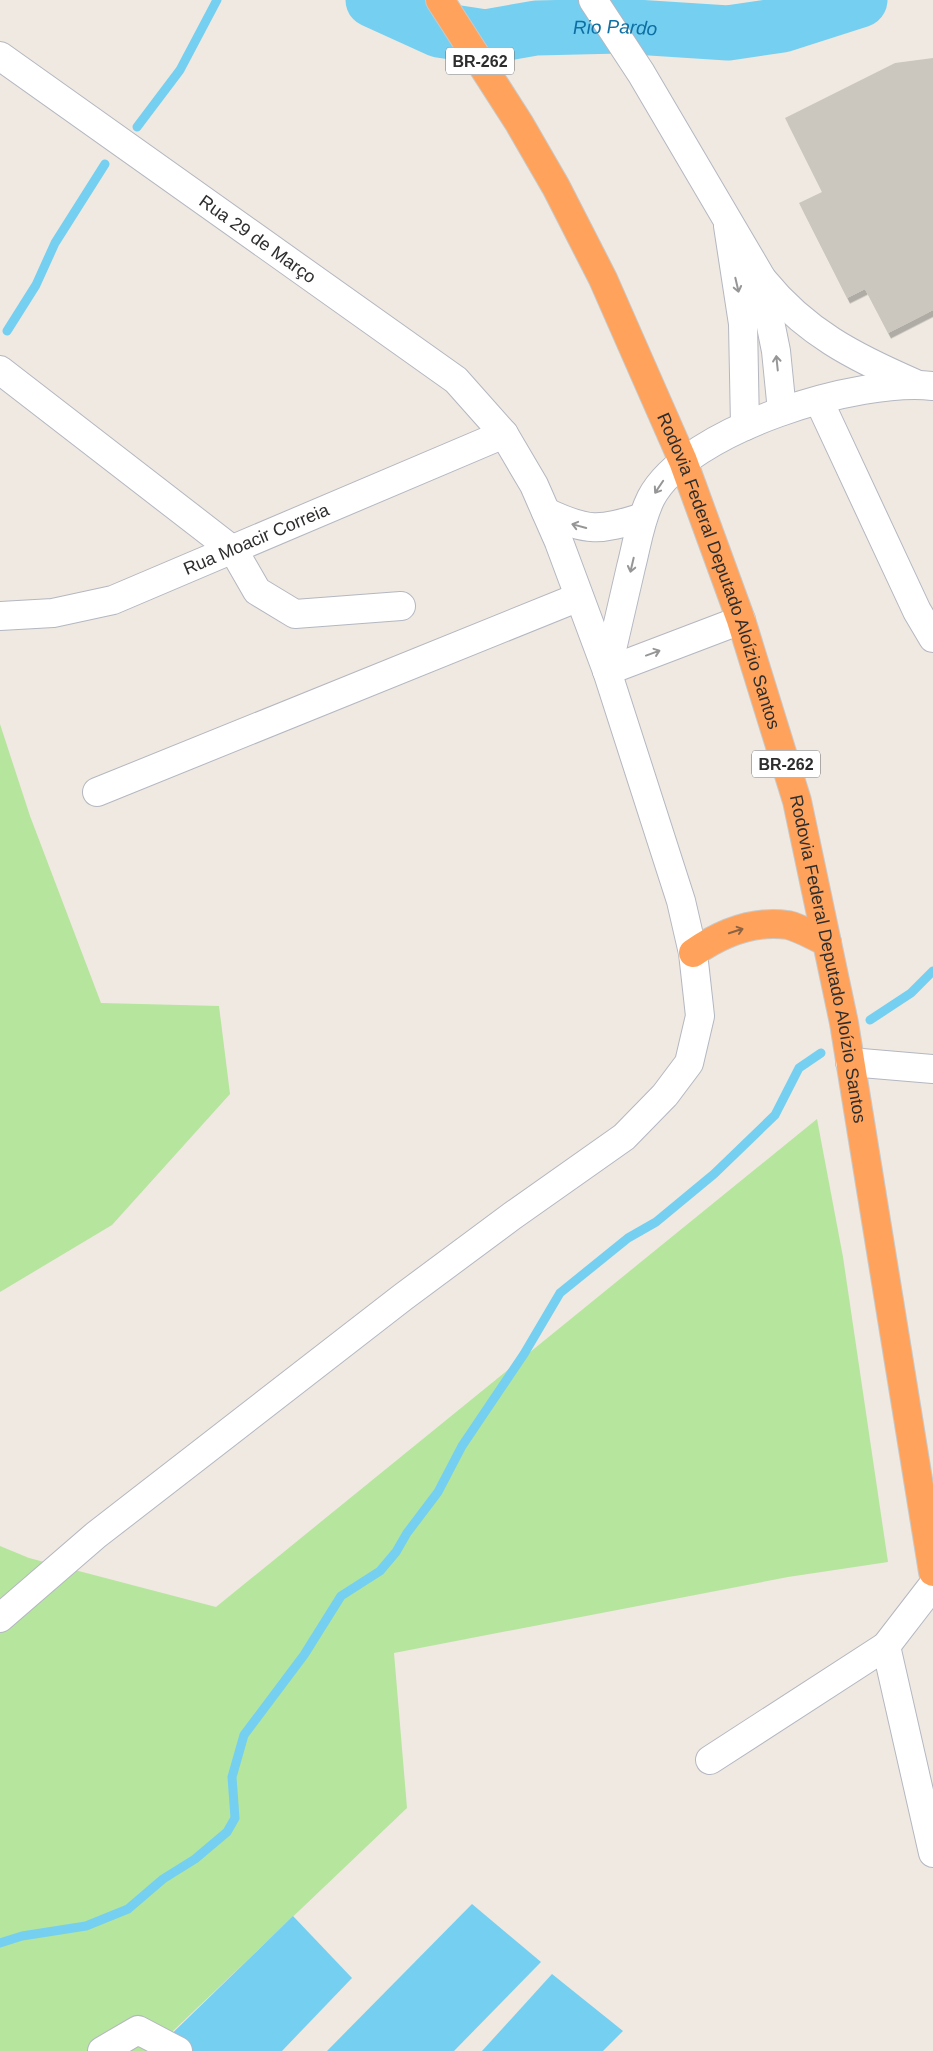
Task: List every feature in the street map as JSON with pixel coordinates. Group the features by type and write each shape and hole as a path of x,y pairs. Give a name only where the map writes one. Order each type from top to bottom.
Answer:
{"highway":[{"name":"Rodovia Federal Deputado Aloízio Santos","path":"440,0 519,123 556,187 603,279 683,461 741,620 797,802 827,942 850,1062 933,1572"},
{"path":"693,954 714,939 741,929 772,924 790,926 827,942"}],"street":[{"path":"597,6 641,73 761,277 791,312 816,332 876,366 925,385"},
{"name":"Rua 29 de Março","path":"0,56 456,380 504,434 534,485 546,512 608,671 681,901 693,954 700,1016 689,1063 665,1095 624,1137 512,1216 403,1297 96,1535 0,1618"},
{"path":"727,219 743,324 745,426"},
{"path":"761,277 776,351 782,412"},
{"path":"0,370 234,551 257,591 295,614 401,606"},
{"path":"608,671 643,518 661,482 683,461 745,426 782,412 819,401 888,386 925,385"},
{"path":"819,401 917,611 933,638"},
{"name":"Rua Moacir Correia","path":"0,616 53,613 113,600 234,551 504,434"},
{"path":"546,512 576,526 595,529 612,527 643,518"},
{"path":"98,792 579,597"},
{"path":"608,671 741,620"},
{"path":"850,1062 933,1069"},
{"path":"710,1760 886,1646 933,1585"},
{"path":"886,1646 933,1854"},
{"path":"102,2051 138,2030 178,2051"}],"green space":[{"path":"0,724 30,816 101,1003 219,1006 230,1094 112,1225 0,1292"},
{"path":"817,1119 843,1257 888,1562 788,1577 394,1653 407,1808 152,2051 0,2051 0,1546 29,1558 216,1607"}],"water":[{"path":"472,1904 541,1962 454,2051 327,2051"},
{"path":"293,1916 352,1978 282,2051 154,2051"},
{"path":"552,1974 623,2031 603,2051 482,2051"}],"building":[{"path":"933,58 933,310 888,333 865,289 847,298 799,203 822,192 785,118 895,63"}],"waterway":[{"path":"137,127 180,70 217,0"},
{"name":"Rio Pardo","path":"373,0 439,30 485,37 536,28 620,26 728,33 782,25 860,0"},
{"path":"7,331 36,285 55,243 105,164"},
{"path":"870,1020 911,993 933,971"},
{"path":"0,1943 22,1936 86,1926 128,1909 163,1879 195,1859 227,1832 235,1818 232,1777 244,1735 304,1655 341,1596 380,1571 396,1552 407,1533 438,1492 462,1446 524,1354 560,1293 628,1238 656,1222 714,1174 775,1115 799,1068 821,1053"}]}
